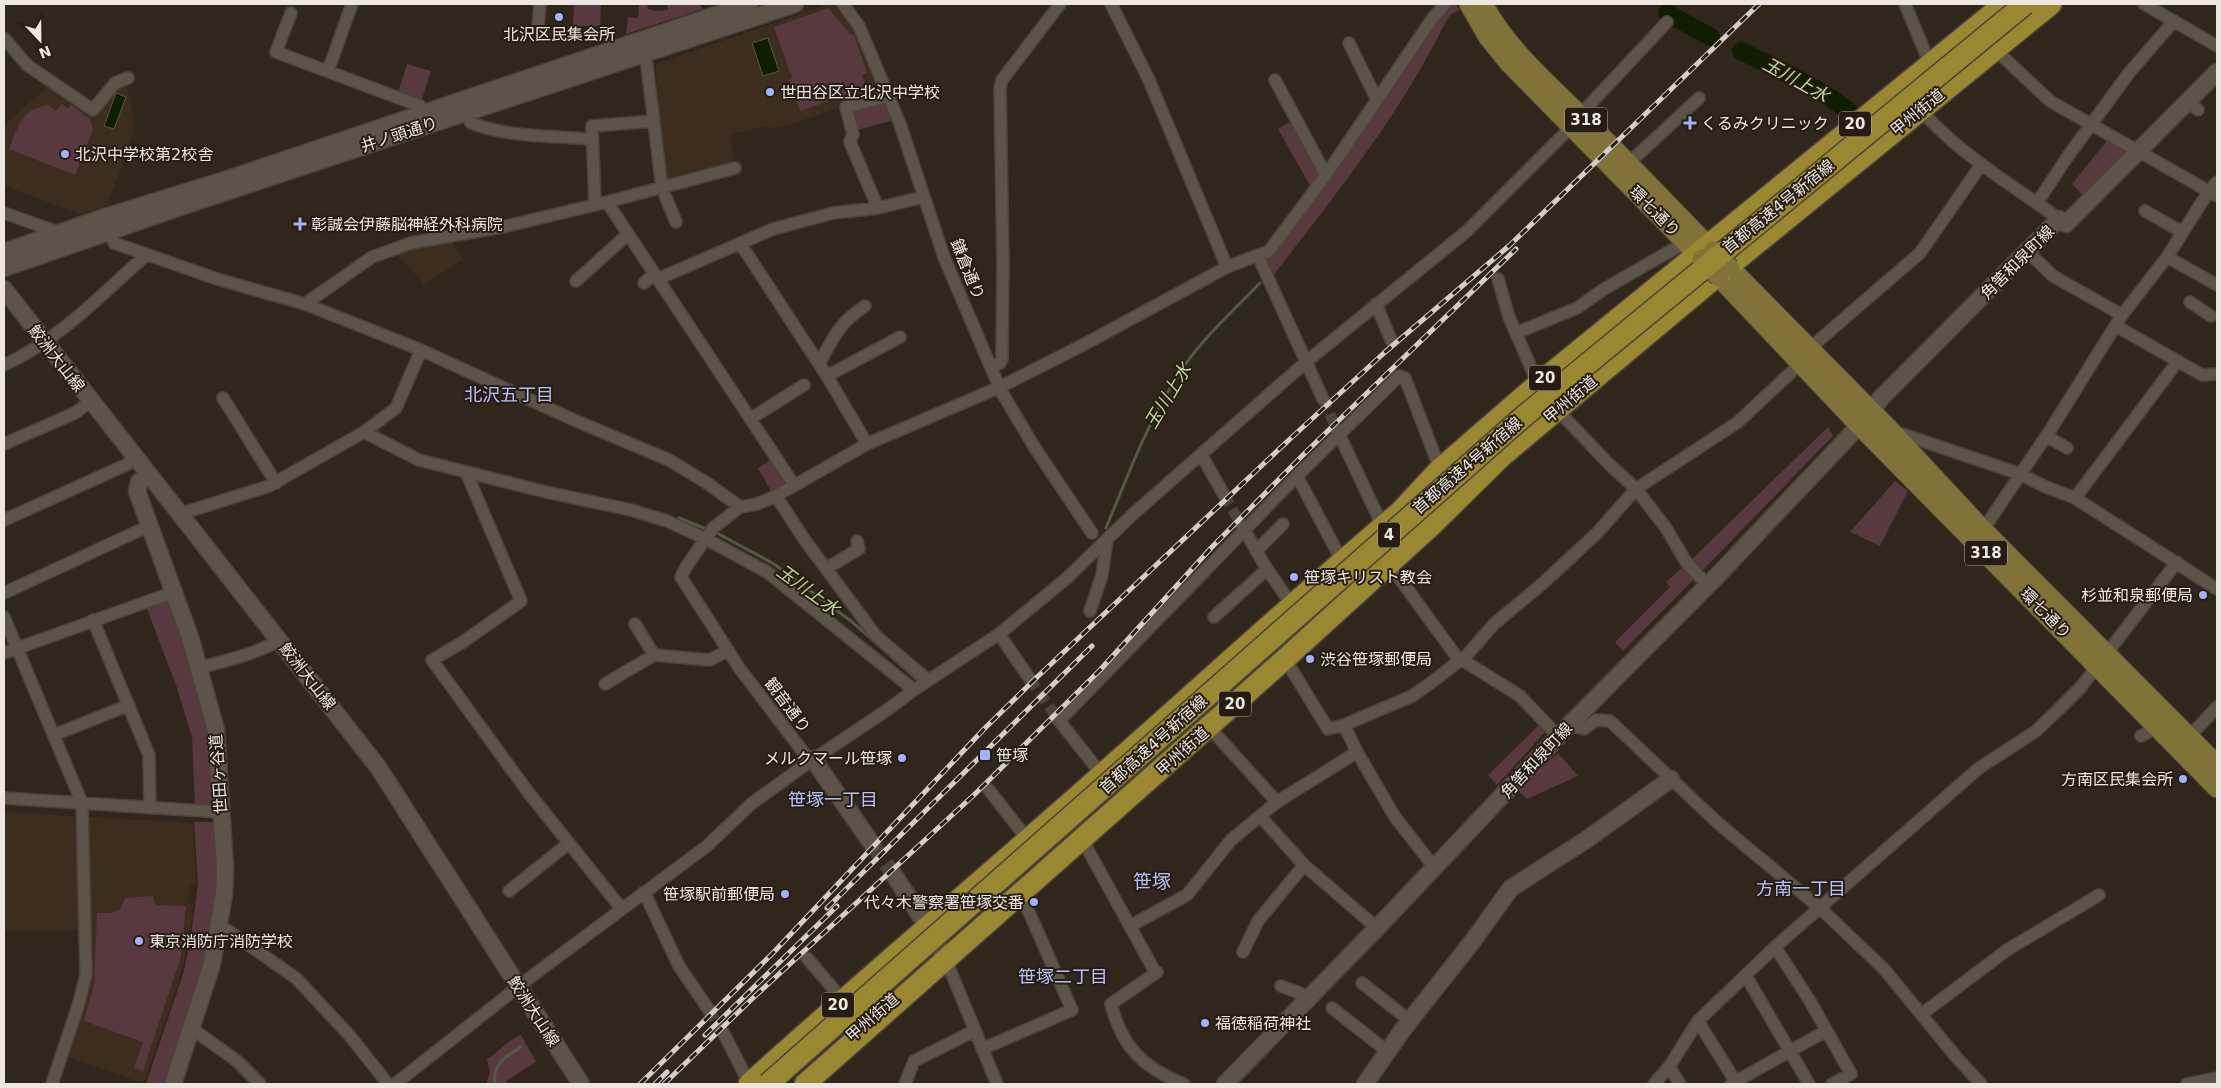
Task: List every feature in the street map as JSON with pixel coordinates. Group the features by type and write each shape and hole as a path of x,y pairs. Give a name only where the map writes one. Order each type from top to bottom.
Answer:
{"highway":[{"name":"20","path":"1401,511 1440,469 1538,384 2004,4"},
{"name":"甲州街道","path":"757,1084 928,928 1342,561 2014,4"},
{"name":"首都高速4号新宿線","path":"757,1084 1480,454 1670,294 2025,4"},
{"name":"首都高速4号新宿線","path":"786,1084 1531,425 2043,4"},
{"name":"甲州街道","path":"808,1083 874,1016 945,958 1209,727 1432,525 1502,456 1728,266 2051,4"},
{"path":"1432,525 1728,276 1928,118 2064,4"},
{"name":"20","path":"808,1083 945,958"}],"main road":[{"name":"井ノ頭通り","path":"4,268 643,52 794,4"},
{"name":"環七通り","path":"1470,4 1488,37 1509,63 1576,121 1629,163 1701,251"},
{"name":"環七通り","path":"1483,4 1501,32 1576,121 1861,414"},
{"name":"井ノ頭通り","path":"4,252 58,232 225,180 743,5"},
{"name":"角筈和泉町線","path":"1225,1084 1377,928 1564,731 1708,586 1861,414 2060,218 2066,224 2138,151 2193,106 2217,72"},
{"name":"鮫洲大山線","path":"4,289 340,717 401,800 581,1084"},
{"name":"318","path":"1861,414 1882,434"},
{"name":"環七通り","path":"1882,434 1983,530 2102,659 2158,727 2217,788"},
{"name":"環七通り","path":"1882,434 2102,659 2189,737 2217,766"},
{"name":"世田ヶ谷道","path":"150,475 139,482 136,489 174,592 216,730 225,885 220,927 209,974 173,1084"},
{"path":"811,760 872,844"},
{"path":"1365,1084 1387,1050 1479,933 1510,888 1586,840 1671,779"},
{"path":"894,875 945,958"}],"street":[{"path":"328,72 352,4"},
{"path":"538,29 540,4"},
{"name":"鎌倉通り","path":"843,4 859,26 900,124 944,257 1000,387 1035,448 1092,533"},
{"path":"992,366 1000,363 1002,359 1003,263 1000,88 1002,80 1060,4"},
{"path":"1111,4 1149,80 1227,267"},
{"path":"709,533 740,507 757,504 776,496 867,444 1000,387 1096,338 1227,267 1260,261 1326,175 1376,98 1432,19 1446,4"},
{"path":"1905,4 1930,64"},
{"path":"2144,4 2217,46"},
{"path":"291,13 276,52 420,106 423,113"},
{"path":"2037,203 2129,73 2174,21"},
{"path":"395,1084 621,908 707,846 751,804 811,760 887,710 977,646 999,634 1306,362 1467,231 1576,121 1668,22"},
{"path":"4,38 27,64 93,110 115,83 128,78"},
{"path":"1349,43 1376,98"},
{"path":"643,52 648,66 662,188 676,222"},
{"path":"2002,56 2050,101 2090,126 2213,194"},
{"path":"1275,80 1326,175"},
{"path":"878,208 850,142 853,134 846,107 888,96"},
{"path":"1629,163 1699,98"},
{"path":"466,112 471,123 477,125 508,131 592,139"},
{"path":"1928,118 1955,145 1981,165 2060,218"},
{"path":"595,205 592,126 654,121"},
{"path":"1285,659 1328,729 1344,725 1412,696 1461,660 1494,624 1542,584 1597,533 1636,489 1738,422 1805,356 1920,253 1981,165"},
{"path":"305,304 372,257 411,243 507,226 735,168"},
{"path":"1983,530 2046,436 2122,315 2167,257 2182,232 2213,194 2217,182"},
{"path":"644,283 773,229 803,220 878,208 923,197"},
{"path":"607,202 794,485"},
{"path":"2144,211 2182,232"},
{"path":"4,214 58,232"},
{"path":"110,232 114,243 233,284 305,304 421,350 668,460 707,483 740,507"},
{"path":"576,281 628,234"},
{"path":"740,243 827,376 867,444"},
{"path":"1516,334 1577,308 1604,289 1672,250 1701,251"},
{"path":"2027,251 2053,276 2122,315"},
{"path":"4,365 26,355 45,343 146,255"},
{"path":"2167,257 2217,285"},
{"path":"1260,261 1323,399"},
{"path":"1498,279 1516,334 1538,384"},
{"path":"2190,302 2211,316"},
{"path":"1376,304 1391,340"},
{"path":"818,364 835,333 848,317 865,306"},
{"path":"2116,326 2202,375 2217,374"},
{"path":"827,376 900,337"},
{"path":"180,514 276,483 364,432 396,408 421,350"},
{"path":"2075,498 2178,361"},
{"path":"1102,775 1058,720 1243,528 1338,433 1399,376 1405,378 1440,469"},
{"path":"750,418 804,385"},
{"path":"223,398 276,483"},
{"path":"4,444 75,413 91,401"},
{"path":"1563,416 1636,489 1666,528 1686,562 1708,586"},
{"path":"364,432 419,460 631,510 709,533 767,572 915,689"},
{"path":"1338,433 1383,527"},
{"path":"1882,434 2020,474 2046,487 2075,498 2217,589"},
{"path":"2046,436 2067,448"},
{"path":"1201,454 1224,495"},
{"path":"4,520 126,465 135,457"},
{"path":"466,472 521,601 463,642 432,660 528,792 621,908"},
{"path":"1297,476 1342,561"},
{"path":"776,496 804,539 876,636 928,681"},
{"path":"1256,551 1284,524"},
{"path":"4,593 149,526"},
{"path":"1243,528 1267,569 1292,605"},
{"name":"観音通り","path":"709,533 686,567 682,577 740,669 811,760"},
{"path":"1090,611 1102,575 1107,539"},
{"path":"826,568 859,550 857,541"},
{"path":"1089,555 1094,566 1102,575"},
{"path":"1654,1084 1669,1066 1698,1021 1774,947 1979,768 2036,731 2081,687 2177,562"},
{"path":"1389,564 1456,656 1461,660 1520,696 1564,731 1584,729 1596,720 1610,721 1719,824 1820,908 1884,968 1981,1084"},
{"path":"1214,617 1267,569"},
{"path":"4,653 174,592"},
{"path":"4,618 82,804 86,975 78,1006 52,1084"},
{"path":"93,620 149,754 150,808"},
{"path":"636,624 654,655"},
{"path":"999,634 1030,679"},
{"path":"198,668 252,653 266,648 279,640"},
{"path":"605,684 654,655 710,660 728,650"},
{"path":"54,736 129,705"},
{"path":"2189,737 2217,708"},
{"path":"1344,725 1357,752 1395,817 1434,867"},
{"path":"1209,727 1276,802"},
{"path":"2141,736 2158,727"},
{"path":"1130,926 1187,895 1231,840 1276,802 1357,752"},
{"path":"989,790 1028,840"},
{"path":"4,798 220,812"},
{"path":"1260,816 1304,864 1377,928"},
{"path":"1082,839 1157,972 1111,1004 1116,1026 1124,1041 1150,1067 1168,1078 1184,1084"},
{"path":"509,890 569,843"},
{"path":"1244,952 1259,919 1304,864"},
{"path":"644,892 679,966 707,1008"},
{"path":"982,1049 1072,1010 1029,912 1018,895"},
{"path":"1922,1014 2013,946 2099,895"},
{"path":"220,927 296,978 350,1036 388,1084"},
{"path":"1774,947 1810,1001 1851,1074 1849,1080 1832,1084"},
{"path":"807,958 850,998"},
{"path":"945,958 997,1084"},
{"path":"1746,976 1809,1084"},
{"path":"1362,982 1410,1021"},
{"path":"1281,986 1310,997"},
{"path":"1332,1008 1387,1050"},
{"path":"1698,1021 1735,1083 1826,1031"},
{"path":"191,1028 237,1061 260,1084"},
{"path":"905,1084 914,1061 974,1031"},
{"path":"723,1032 744,1074 757,1084"},
{"path":"1669,1066 1680,1084"},
{"path":"2187,1084 2217,1078"}],"shaded area":[{"path":"574,4 601,4 600,26 573,26"},
{"path":"639,4 647,4 648,9 654,11 668,10 667,4 699,4 703,9 626,34 628,17 638,18"},
{"name":"世田谷区立北沢中学校","path":"833,4 855,28 881,93 789,125 772,128 766,126 729,135 735,164 669,180 666,178 659,120 656,64"},
{"path":"1456,4 1459,10 1450,15 1408,90 1387,123 1342,186 1272,277 1264,261 1294,226 1447,6"},
{"path":"828,8 851,35 854,35 867,73 862,75 866,88 800,111 789,80 792,78 774,27"},
{"path":"768,38 779,71 763,76 752,43"},
{"path":"407,64 431,71 421,102 397,96"},
{"name":"北沢中学校第2校舎","path":"127,83 134,122 133,132 108,205 81,214 4,186 4,125 47,88 53,87 93,116 118,87"},
{"path":"116,93 126,97 114,129 104,126"},
{"path":"887,101 894,120 857,130 853,110"},
{"path":"62,104 68,109 71,105 90,119 93,130 75,175 9,149 18,126 26,115 32,110 49,105 56,111"},
{"path":"1294,120 1324,173 1312,189 1278,129"},
{"path":"2108,139 2132,151 2086,198 2072,184"},
{"path":"451,242 463,260 424,284 396,253"},
{"path":"1828,427 1833,436 1702,571 1697,570 1690,561"},
{"path":"773,459 788,484 772,493 758,468"},
{"path":"1895,481 1908,491 1880,546 1850,532"},
{"path":"1684,566 1695,578 1623,651 1615,642 1670,587 1666,582"},
{"path":"164,600 171,602 210,734 213,807 195,808 192,737 177,688 146,606"},
{"path":"1539,725 1545,732 1497,785 1488,775"},
{"path":"1558,753 1578,776 1527,799 1517,790"},
{"name":"東京消防庁消防学校","path":"4,812 193,823 196,884 190,885 188,903 194,904 187,951 144,1084 66,1056 89,930 4,931"},
{"path":"194,822 216,822 219,884 215,927 171,1084 146,1084 184,971 191,936 198,884"},
{"path":"153,896 157,905 186,906 181,957 143,1071 134,1068 143,1042 84,1021 94,984 97,913 111,913 120,910 125,898"},
{"path":"521,1035 536,1062 506,1081 508,1084 488,1084 490,1072 487,1059 511,1040"}],"waterway":[{"name":"玉川上水","path":"1667,13 1711,37"},
{"name":"玉川上水","path":"1741,51 1811,86 1850,112"},
{"name":"玉川上水","path":"1106,528 1146,434 1175,380 1204,341 1260,283"},
{"name":"玉川上水","path":"679,518 709,530"},
{"name":"玉川上水","path":"715,532 774,564 851,621 921,683"},
{"path":"495,1084 496,1071 501,1061 521,1047"}],"tunnel":[{"path":"1323,399 1337,430"},
{"path":"1224,495 1242,526"},
{"path":"1030,679 1057,718"},
{"path":"872,844 894,875"},
{"path":"709,1010 723,1032"}],"railway":[{"path":"640,1084 772,954 984,729 1034,680 1384,353 1510,245 1759,4"},
{"path":"664,1084 755,996 975,794 1100,670 1212,547 1305,453 1516,249"},
{"path":"827,908 1092,646"},
{"path":"705,1035 837,906"},
{"path":"655,1084 667,1072"}],"place":[{"name":"北沢区民集会所","path":"559,17"},
{"name":"世田谷区立北沢中学校","path":"770,92"},
{"name":"くるみクリニック","path":"1690,123"},
{"name":"北沢中学校第2校舎","path":"65,154"},
{"name":"彰誠会伊藤脳神経外科病院","path":"300,224"},
{"name":"笹塚キリスト教会","path":"1294,577"},
{"name":"杉並和泉郵便局","path":"2203,595"},
{"name":"渋谷笹塚郵便局","path":"1310,659"},
{"name":"笹塚","path":"985,755"},
{"name":"メルクマール笹塚","path":"902,758"},
{"name":"方南区民集会所","path":"2183,779"},
{"name":"笹塚駅前郵便局","path":"785,894"},
{"name":"代々木警察署笹塚交番","path":"1034,902"},
{"name":"東京消防庁消防学校","path":"139,941"},
{"name":"福徳稲荷神社","path":"1205,1023"}],"district":[{"name":"北沢五丁目","path":"509,395"},
{"name":"笹塚一丁目","path":"833,800"},
{"name":"笹塚","path":"1152,881"},
{"name":"方南一丁目","path":"1801,889"},
{"name":"笹塚二丁目","path":"1063,977"}]}
